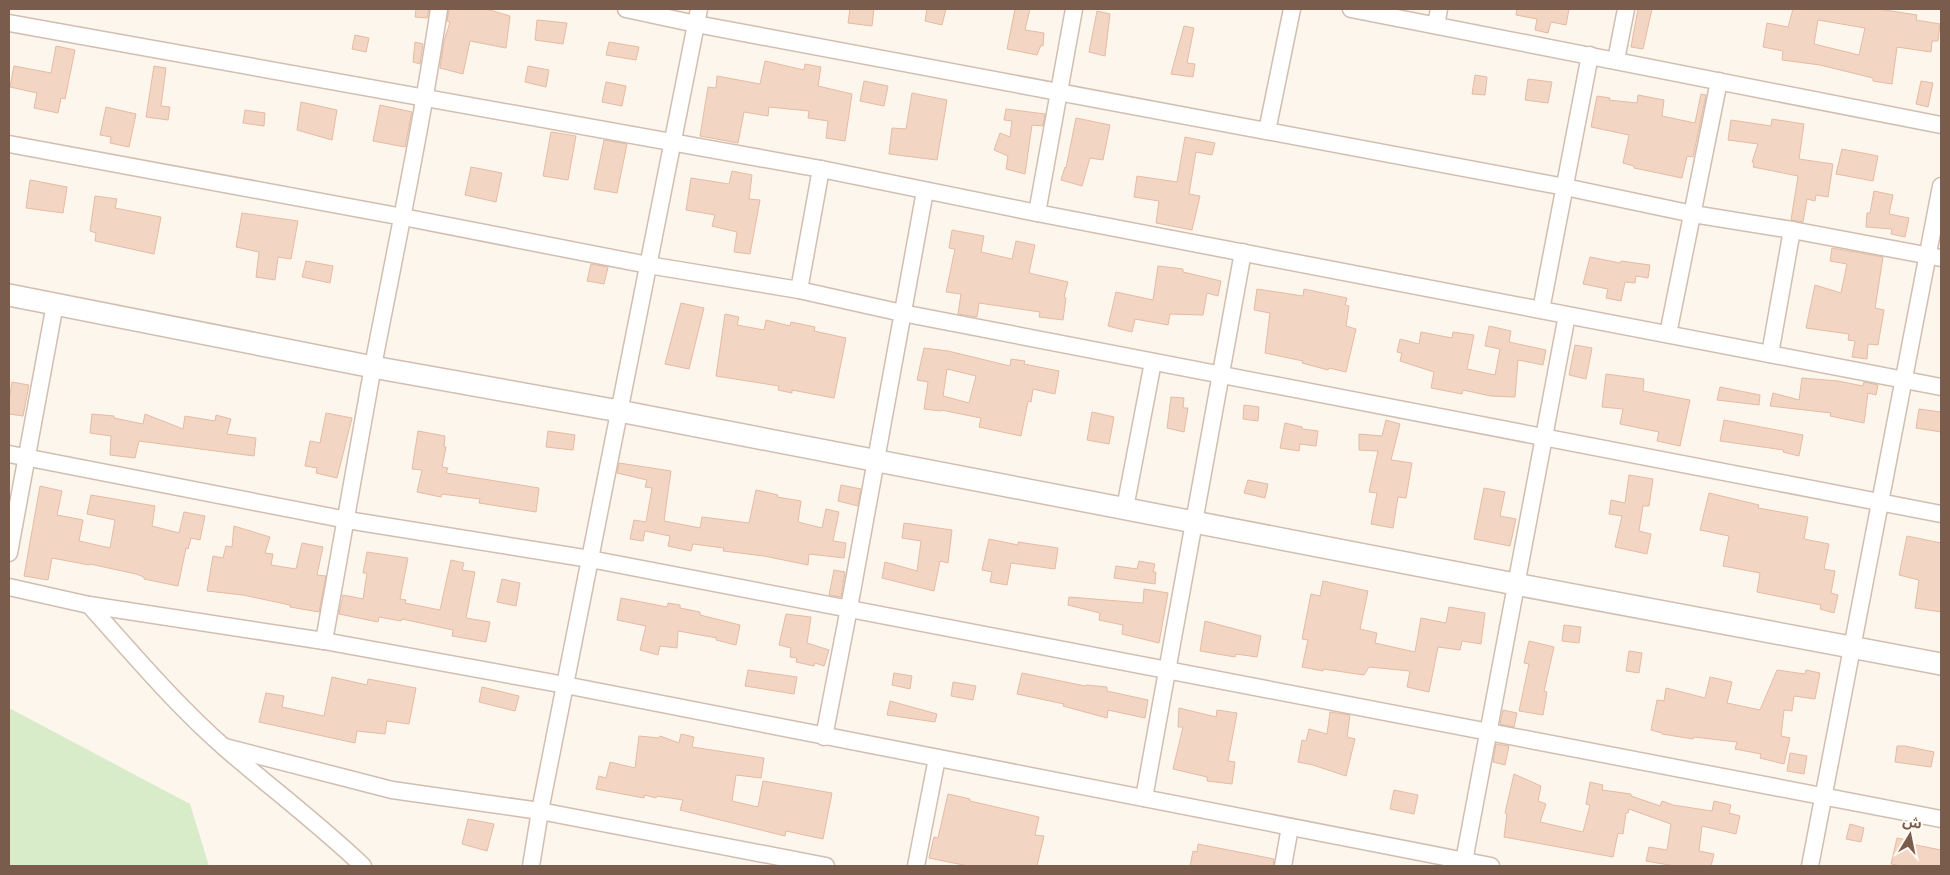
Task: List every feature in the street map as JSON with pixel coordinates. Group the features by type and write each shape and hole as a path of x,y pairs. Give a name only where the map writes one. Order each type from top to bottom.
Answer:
{"street":[{"path":"324,641 373,367 426,98 439,9"},
{"path":"626,9 697,16 1060,92 1565,187 1693,214 1792,230 1934,257"},
{"path":"1037,213 1074,9"},
{"path":"1267,131 1292,9"},
{"path":"1351,9 1941,125"},
{"path":"1436,25 1439,9"},
{"path":"1616,60 1626,9"},
{"path":"532,866 540,811 697,16"},
{"path":"9,22 821,170 1941,387"},
{"path":"1541,310 1590,55"},
{"path":"1668,334 1719,81"},
{"path":"9,144 403,217 648,265 799,290 902,313 1941,514"},
{"path":"799,290 821,170"},
{"path":"1810,866 1904,379 1934,257 1941,186"},
{"path":"824,737 925,190"},
{"path":"1770,354 1792,230"},
{"path":"1144,798 1242,252"},
{"path":"9,295 373,367 619,411 1941,664"},
{"path":"9,553 55,304"},
{"path":"1464,861 1567,315"},
{"path":"1125,508 1153,362"},
{"path":"9,454 347,520 590,559 1941,819"},
{"path":"9,587 89,605 324,641 565,685 1290,827 1434,861 1464,861 1491,866"},
{"path":"89,605 178,704 225,748 340,844 363,866"},
{"path":"225,748 392,790 540,811 826,866"},
{"path":"916,866 937,758"},
{"path":"1283,866 1290,827"}],"green space":[{"path":"9,708 190,804 209,866 9,866"}],"building":[{"path":"416,9 429,9 427,18 415,17"},
{"path":"449,9 486,9 510,16 506,48 470,41 463,74 440,68 444,41 450,22 447,21"},
{"path":"850,9 874,9 872,26 848,23"},
{"path":"927,9 946,9 942,25 925,21"},
{"path":"1015,9 1030,9 1025,30 1044,33 1043,46 1041,45 1037,55 1007,49"},
{"path":"1517,9 1569,9 1566,25 1551,22 1548,33 1535,30 1537,19 1516,15"},
{"path":"1638,9 1652,9 1643,49 1631,47"},
{"path":"1793,9 1878,9 1917,15 1916,20 1940,24 1938,41 1932,41 1931,52 1897,47 1892,84 1873,81 1873,78 1820,65 1782,60 1783,51 1763,47 1767,23 1788,27","holes":["1818,20 1865,28 1859,55 1814,44"]},
{"path":"1097,11 1110,14 1105,56 1089,52"},
{"path":"537,20 567,23 563,44 535,40"},
{"path":"1184,26 1194,28 1187,63 1195,64 1193,77 1171,74"},
{"path":"355,35 369,38 366,52 352,49"},
{"path":"415,42 423,44 420,64 413,62"},
{"path":"609,42 639,47 636,60 606,55"},
{"path":"56,46 75,50 65,99 61,98 58,113 34,108 37,93 10,87 14,66 51,73"},
{"path":"765,61 804,70 805,64 821,67 818,86 852,94 845,141 826,138 828,121 808,118 809,111 769,107 768,116 744,112 738,143 700,136 708,87 716,88 717,76 760,84"},
{"path":"154,66 166,68 161,106 170,107 168,120 146,117"},
{"path":"528,66 549,70 546,87 525,82"},
{"path":"1475,75 1487,77 1485,95 1472,94"},
{"path":"1528,79 1552,82 1548,103 1525,100"},
{"path":"864,81 888,86 884,106 860,101"},
{"path":"1921,81 1933,83 1928,107 1916,104"},
{"path":"606,82 626,86 622,106 602,102"},
{"path":"912,93 947,100 937,160 889,154 892,128 906,129"},
{"path":"1701,94 1706,95 1693,157 1687,156 1682,178 1634,168 1634,166 1623,163 1629,135 1591,127 1597,96 1610,98 1609,100 1637,103 1638,95 1664,100 1662,116 1695,123"},
{"path":"301,102 337,110 332,140 297,130"},
{"path":"380,105 412,112 405,147 373,141"},
{"path":"106,107 136,114 129,147 110,143 111,137 100,135"},
{"path":"1006,109 1045,114 1043,126 1032,125 1025,174 1006,169 1008,156 994,150 1000,133 1010,137 1012,121 1004,120"},
{"path":"245,110 265,113 264,126 243,123"},
{"path":"1076,118 1110,125 1103,160 1090,158 1082,186 1061,180 1066,168"},
{"path":"1772,119 1804,124 1799,159 1833,164 1828,197 1816,195 1815,201 1807,199 1803,222 1791,220 1798,176 1753,167 1754,163 1752,162 1758,144 1728,140 1731,120 1771,126"},
{"path":"551,132 576,136 568,180 543,176"},
{"path":"1185,137 1215,143 1212,155 1196,152 1189,194 1200,196 1192,230 1156,223 1159,201 1134,197 1137,176 1177,182"},
{"path":"604,140 627,144 617,193 594,189"},
{"path":"1842,149 1878,156 1873,181 1836,174"},
{"path":"471,167 502,173 496,202 465,195"},
{"path":"732,171 752,175 749,199 760,200 750,254 734,252 737,232 712,226 715,215 686,210 691,178 729,184"},
{"path":"30,180 67,187 63,213 26,208"},
{"path":"1874,191 1893,195 1889,214 1909,218 1905,237 1891,234 1892,229 1866,227 1867,213 1870,213"},
{"path":"95,196 117,199 115,208 161,217 154,254 95,241 96,233 90,231"},
{"path":"242,213 298,221 291,259 278,257 275,280 256,277 259,252 236,247"},
{"path":"952,230 984,236 981,252 1012,259 1016,241 1035,245 1029,273 1068,282 1064,297 1066,298 1063,320 1039,317 1040,312 979,303 977,317 958,314 961,294 946,292 955,249 949,248"},
{"path":"1832,248 1883,257 1875,308 1884,310 1878,345 1868,344 1867,359 1852,357 1855,341 1848,340 1849,334 1806,328 1815,285 1841,293 1847,264 1830,261"},
{"path":"1590,257 1620,263 1621,261 1650,265 1648,278 1636,276 1635,283 1625,282 1621,301 1606,298 1608,289 1583,284"},
{"path":"306,261 333,266 330,283 302,277"},
{"path":"591,264 608,267 604,284 587,281"},
{"path":"1158,266 1183,269 1183,272 1221,281 1218,296 1207,293 1203,315 1170,314 1168,325 1135,319 1132,332 1108,326 1116,292 1153,300"},
{"path":"1257,289 1303,296 1304,289 1347,298 1345,305 1349,306 1346,326 1356,329 1346,372 1329,368 1328,370 1302,363 1303,361 1265,353 1270,313 1254,310"},
{"path":"681,303 704,308 689,369 665,364"},
{"path":"725,314 739,317 737,325 764,330 766,320 790,326 791,322 815,327 814,331 846,338 834,398 792,390 792,393 778,390 779,386 716,376"},
{"path":"1489,326 1511,331 1509,342 1546,350 1543,365 1518,360 1515,397 1491,396 1463,390 1462,394 1431,388 1434,372 1400,361 1402,353 1397,352 1400,339 1419,344 1421,332 1452,338 1453,332 1474,335 1467,369 1495,375 1500,349 1485,346"},
{"path":"1575,345 1592,348 1586,379 1569,375"},
{"path":"924,348 948,351 1010,366 1011,359 1025,361 1024,364 1059,371 1055,394 1033,389 1031,402 1028,401 1021,436 979,427 981,418 941,410 924,409 928,382 917,380","holes":["947,369 976,376 969,403 943,396"]},
{"path":"1606,374 1644,379 1643,391 1690,400 1680,446 1657,441 1659,432 1620,424 1623,409 1602,407"},
{"path":"1802,378 1838,381 1863,386 1864,382 1878,385 1876,395 1868,393 1864,423 1830,416 1831,413 1770,406 1773,393 1799,400"},
{"path":"12,382 29,385 23,416 9,414"},
{"path":"1720,387 1760,395 1759,405 1717,400"},
{"path":"1171,397 1184,398 1183,408 1188,408 1184,432 1167,428"},
{"path":"1244,405 1259,407 1258,421 1243,419"},
{"path":"1919,409 1941,412 1941,432 1916,428"},
{"path":"1092,412 1114,417 1109,444 1087,440"},
{"path":"326,413 352,418 337,478 316,473 317,468 305,466 310,441 320,443"},
{"path":"92,414 114,416 114,418 143,424 145,414 183,429 185,416 215,421 216,415 231,419 227,434 256,438 254,456 139,441 135,458 110,455 111,436 90,433"},
{"path":"1386,420 1400,424 1391,460 1412,463 1406,498 1398,497 1393,528 1371,524 1377,493 1369,492 1378,451 1359,450 1359,434 1382,436"},
{"path":"1724,420 1803,435 1799,456 1783,452 1784,450 1720,441"},
{"path":"1285,423 1302,427 1302,429 1318,431 1316,446 1300,444 1299,451 1280,448"},
{"path":"418,431 445,436 444,447 446,447 442,467 448,468 446,473 539,488 536,512 479,503 480,499 442,494 441,497 417,492 422,470 412,469"},
{"path":"548,431 575,435 573,450 546,447"},
{"path":"619,463 671,471 664,521 700,528 702,517 749,523 756,490 778,495 777,497 801,501 798,522 822,528 826,509 839,512 833,541 846,543 844,558 809,554 808,565 764,556 723,551 724,548 693,544 691,551 668,546 670,536 645,531 643,541 630,539 634,520 646,522 652,488 645,487 647,480 617,473"},
{"path":"1629,475 1653,479 1649,506 1643,506 1639,531 1651,534 1647,554 1615,547 1622,516 1609,514 1611,500 1625,503"},
{"path":"1248,480 1268,484 1265,498 1244,493"},
{"path":"841,485 861,489 858,506 838,501"},
{"path":"40,486 62,491 57,515 83,520 79,541 110,548 115,520 87,514 91,495 155,506 152,526 179,533 184,512 205,516 200,540 191,538 188,549 186,548 178,586 144,579 144,577 136,574 52,558 48,580 24,576"},
{"path":"1484,488 1505,492 1500,516 1516,519 1510,546 1474,539"},
{"path":"1709,493 1759,505 1758,508 1808,517 1804,539 1829,544 1824,569 1835,571 1831,593 1838,595 1834,613 1820,609 1821,605 1757,592 1760,573 1723,566 1729,536 1700,530"},
{"path":"904,523 952,530 948,563 940,561 934,591 882,578 885,562 917,571 921,541 902,538"},
{"path":"234,526 270,537 265,553 273,554 271,565 296,569 302,543 323,547 317,575 326,576 319,612 243,595 207,591 213,556 223,558 226,546 232,547"},
{"path":"1907,536 1941,543 1941,612 1915,608 1919,580 1899,575"},
{"path":"989,539 1018,545 1018,542 1058,548 1055,569 1011,563 1007,585 990,582 992,572 982,570"},
{"path":"367,552 408,558 400,599 406,600 405,603 440,610 451,560 464,563 462,570 475,572 466,618 490,622 486,642 452,636 453,630 402,619 401,621 379,617 378,622 339,614 343,595 363,599 367,573 363,573"},
{"path":"1139,561 1155,564 1153,572 1156,572 1155,584 1114,578 1116,566 1137,569"},
{"path":"834,570 845,572 841,597 829,595"},
{"path":"502,579 520,583 516,606 497,602"},
{"path":"1323,581 1368,591 1360,629 1377,633 1375,643 1415,652 1421,618 1446,623 1449,607 1485,613 1481,644 1462,641 1460,650 1438,647 1429,692 1407,687 1410,671 1369,667 1364,675 1302,667 1308,640 1302,639 1311,594 1320,596"},
{"path":"1144,589 1168,593 1159,643 1122,634 1123,625 1099,620 1100,613 1068,605 1069,597 1143,603"},
{"path":"621,598 667,607 668,603 680,605 680,608 700,612 700,615 740,625 736,645 716,640 717,638 678,631 677,648 660,646 658,655 640,650 646,626 617,620"},
{"path":"786,614 811,617 807,643 829,650 824,666 815,663 814,666 796,662 797,658 790,657 791,648 779,645"},
{"path":"1205,621 1261,636 1257,657 1236,654 1235,657 1200,651"},
{"path":"1564,625 1581,627 1579,643 1562,641"},
{"path":"1529,641 1554,647 1544,691 1547,692 1543,715 1519,711 1529,664 1524,663"},
{"path":"1629,651 1642,653 1639,673 1626,671"},
{"path":"748,670 797,677 794,694 745,686"},
{"path":"1777,670 1805,674 1806,670 1820,673 1815,699 1794,696 1792,711 1784,710 1781,736 1790,738 1784,764 1760,758 1761,754 1735,749 1737,742 1694,737 1693,739 1662,734 1651,730 1657,700 1664,701 1666,688 1705,698 1710,677 1732,682 1727,703 1760,710"},
{"path":"894,673 912,676 910,689 892,685"},
{"path":"1022,673 1085,686 1107,687 1107,691 1148,700 1145,718 1108,710 1107,718 1063,706 1064,704 1017,694"},
{"path":"332,677 367,685 368,679 416,688 409,724 387,721 385,734 357,731 355,743 259,722 266,693 284,696 282,707 324,716"},
{"path":"953,682 976,686 973,700 951,696"},
{"path":"482,687 519,696 515,711 479,702"},
{"path":"890,701 937,714 935,722 887,715"},
{"path":"1179,708 1216,717 1217,710 1237,713 1228,761 1235,762 1232,784 1207,781 1207,777 1173,769 1183,727 1178,727"},
{"path":"1503,710 1517,713 1514,727 1500,724"},
{"path":"1330,712 1350,715 1347,737 1355,739 1346,776 1298,762 1302,740 1306,741 1309,729 1327,734"},
{"path":"681,734 694,737 692,747 764,758 761,778 736,775 732,801 758,807 763,781 832,793 823,839 786,831 785,836 680,810 683,800 657,796 656,798 645,795 644,798 596,789 599,776 606,778 610,762 635,768 639,736 659,738 660,736 679,743"},
{"path":"1496,744 1509,746 1505,765 1493,762"},
{"path":"1897,746 1934,752 1931,767 1895,762"},
{"path":"1790,753 1807,756 1804,774 1787,771"},
{"path":"1514,774 1541,786 1538,801 1546,804 1540,822 1583,832 1590,805 1586,804 1590,782 1603,785 1602,790 1631,794 1631,796 1660,806 1662,801 1673,805 1712,811 1714,801 1731,805 1729,813 1740,816 1736,834 1702,826 1699,851 1714,854 1711,866 1675,866 1646,861 1649,847 1667,850 1671,824 1629,809 1628,813 1626,813 1623,834 1618,833 1613,857 1504,837 1507,814 1505,813"},
{"path":"1394,790 1418,795 1414,814 1390,809"},
{"path":"948,794 1039,817 1035,835 1044,836 1037,866 968,866 929,858 934,837 938,838"},
{"path":"468,819 494,824 487,851 462,844"},
{"path":"1850,824 1864,828 1861,842 1846,839"},
{"path":"1897,838 1912,841 1911,844 1941,850 1941,866 1901,866 1891,864"},
{"path":"1198,844 1274,859 1273,866 1190,866 1193,851 1197,852"}]}
